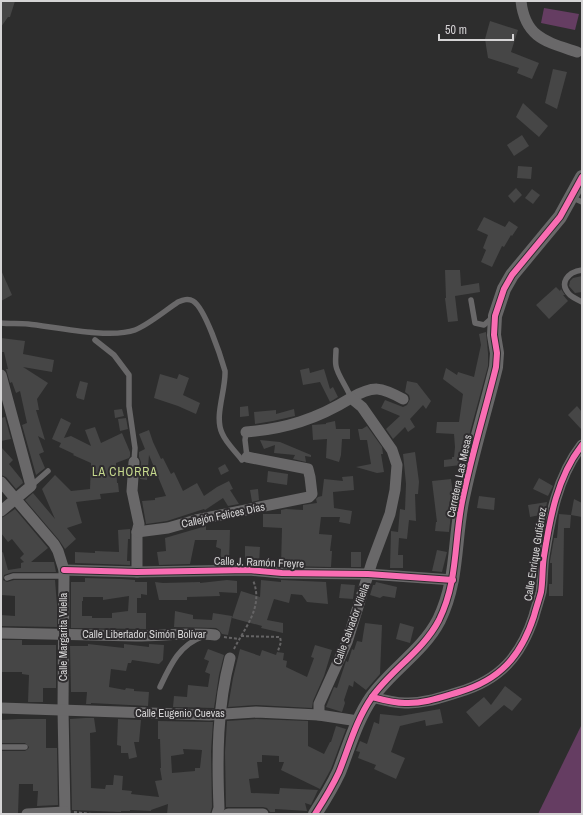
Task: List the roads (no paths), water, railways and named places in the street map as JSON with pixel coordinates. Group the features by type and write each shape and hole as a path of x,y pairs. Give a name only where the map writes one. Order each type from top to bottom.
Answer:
{"street":[{"path":"521,1 524,18 538,36 548,42 577,52"},
{"name":"Carretera Las Mesas","path":"315,814 334,783 358,721 372,697 388,678 412,655 432,632 439,620 453,580 463,500 496,367 497,353 494,335 494,316 504,289 512,275 542,237 577,199 582,177"},
{"path":"1,375 31,486 1,511"},
{"path":"246,432 281,428 314,417 367,390 374,389 385,391 403,399"},
{"name":"Calle Salvador Vilella","path":"319,715 319,704 346,642 393,501 395,490 397,465 392,450 359,404 351,398"},
{"name":"Calle Enrique Gutiérrez","path":"372,697 406,703 445,696 469,689 506,667 514,657 528,631 540,594 547,534 557,491 574,457 582,445"},
{"name":"Callejón Felices Días","path":"137,532 168,528 196,520 308,497 312,494 308,469 245,459"},
{"path":"134,462 132,491 138,524 137,572"},
{"name":"Calle Margarita Vilella","path":"1,482 54,544 60,556 64,573 63,710 65,813"},
{"name":"Calle J. Ramón Freyre","path":"64,573 249,570 282,573 368,574 453,580"},
{"name":"Calle Libertador Simón Bolívar","path":"1,633 136,636 195,633 212,635"},
{"path":"217,814 219,808 218,762 220,714 225,679 230,658"},
{"name":"Calle Eugenio Cuevas","path":"1,708 209,715 256,712 319,715 358,721"},
{"path":"27,814 65,813"},
{"path":"228,814 263,814"}],"lane":[{"path":"582,270 569,274 566,277 565,283 571,296 582,302"},
{"path":"1,323 26,324 107,333 125,332 143,326 178,302 185,299 194,301 200,307 206,319 225,371 220,411 221,432 245,459"},
{"path":"471,300 475,323 484,325 494,316"},
{"path":"95,340 114,355 129,375 129,406 135,448 134,462"},
{"path":"336,350 336,366 338,373 351,398"},
{"path":"245,459 246,432"},
{"path":"31,486 48,471"},
{"path":"7,578 13,576 64,573"},
{"path":"160,686 171,663 182,650 194,640 212,635"},
{"path":"1,747 25,747"}],"district":[{"name":"LA CHORRA","path":"125,472"}]}
